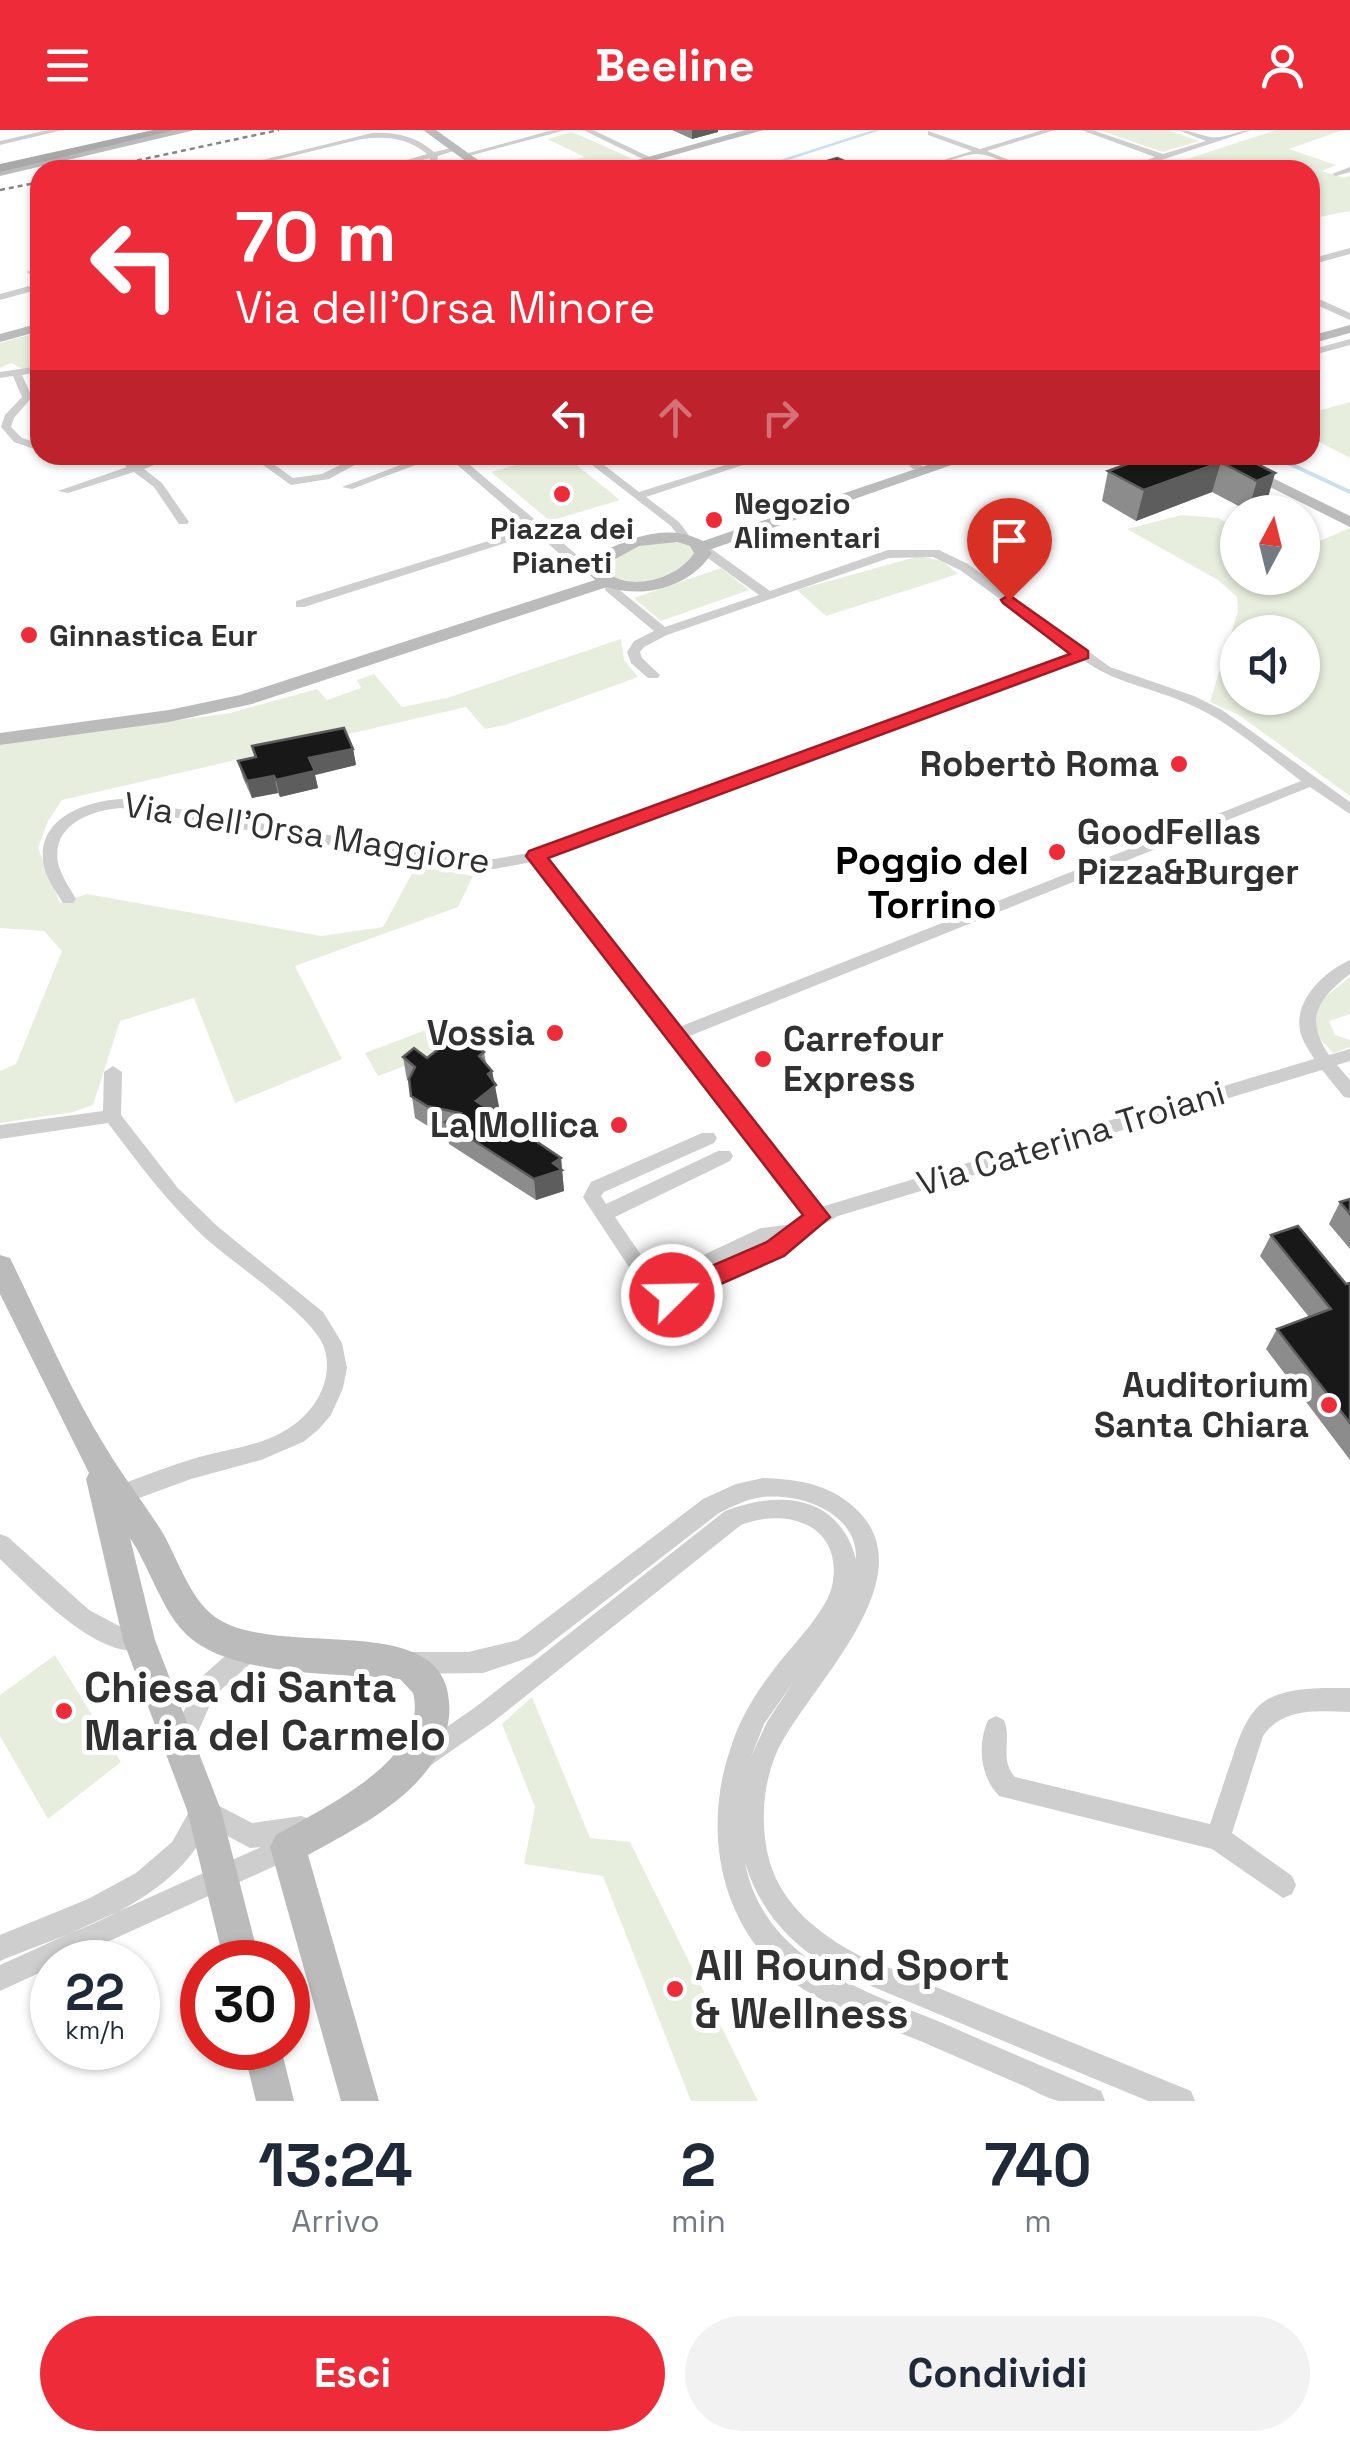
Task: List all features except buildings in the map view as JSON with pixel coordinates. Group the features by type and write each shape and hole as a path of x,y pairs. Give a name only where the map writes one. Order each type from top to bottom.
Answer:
{"main road":[{"path":"45,160 169,130"},
{"path":"0,171 30,164"}],"street":[{"path":"0,143 59,130"},
{"path":"51,160 189,130"},
{"path":"429,130 471,160"},
{"path":"410,160 562,130"},
{"path":"587,130 650,159"},
{"path":"646,160 758,130"},
{"path":"949,160 1050,130"},
{"path":"1086,130 1166,158"},
{"path":"1182,130 1217,142 1248,130"},
{"path":"1159,160 1259,130"},
{"path":"931,133 1003,160"},
{"path":"264,160 382,134 402,138 432,154 434,160"},
{"path":"1161,160 1166,158"},
{"path":"0,171 30,164"},
{"path":"1336,174 1350,169"},
{"path":"1320,256 1350,249"},
{"path":"0,297 30,286"},
{"path":"1320,303 1350,317"},
{"path":"0,338 30,330"},
{"path":"1320,343 1350,335"},
{"path":"0,375 30,370"},
{"path":"16,372 27,397 8,416 6,427 30,445"},
{"path":"131,465 158,486 183,522"},
{"path":"64,492 143,465"},
{"path":"268,465 292,482 325,476 348,465"},
{"path":"348,486 408,465"},
{"path":"463,465 662,632"},
{"path":"597,465 766,594"},
{"path":"638,496 736,465"},
{"path":"695,543 909,465"},
{"path":"602,578 600,560 624,546 655,538 695,543 941,465"},
{"path":"1234,465 1350,522"},
{"path":"300,604 538,528"},
{"path":"0,728 184,704 236,693 602,578 635,585 669,580 698,564 695,543"},
{"path":"653,675 633,652 662,632 888,554 936,553 972,572 1112,674 1206,708 1350,809"},
{"path":"0,739 180,714 245,700 602,578"},
{"name":"Via dell'Orsa Maggiore","path":"68,900 50,861 54,838 75,816 112,802 461,863 508,863 1082,655"},
{"path":"676,1035 1313,782"},
{"path":"536,856 818,1217"},
{"path":"1350,966 1317,992 1307,1008 1306,1031 1325,1063 1350,1092"},
{"name":"Via Caterina Troiani","path":"603,1214 652,1287 677,1294 776,1249 796,1231 832,1210 1350,1055"},
{"path":"113,1072 112,1116 189,1212 316,1318 332,1339 338,1359 326,1406 298,1436 269,1449 196,1468 120,1495"},
{"path":"0,1132 112,1116"},
{"path":"708,1138 597,1187 592,1197 603,1214 724,1156"},
{"path":"0,1266 94,1455 193,1619 210,1633 250,1648 408,1663 462,1665 505,1658 754,1508 771,1505 800,1509 834,1532 846,1561 842,1593 757,1715 734,1772 727,1829 734,1876 766,1936 806,1974 1092,2101"},
{"path":"94,1455 138,1640 204,1810 237,1940"},
{"path":"0,1978 288,1847 484,1714 717,1502 744,1488 776,1485 806,1490 848,1516 865,1544 868,1569 852,1618 785,1712 758,1767 750,1813 760,1873 790,1923 831,1955 1181,2101"},
{"path":"0,1544 90,1622 114,1636 138,1640"},
{"path":"122,1564 156,1552"},
{"path":"181,1744 206,1688 250,1648"},
{"path":"406,1769 427,1735 433,1701 426,1679 408,1663"},
{"path":"1218,1838 1253,1730 1261,1717 1283,1704 1350,1700"},
{"path":"996,1728 994,1767 998,1779 1008,1787 1218,1838 1283,1884"},
{"path":"204,1810 237,1832 260,1837 329,1820"},
{"path":"0,1948 102,1903 156,1873 182,1850 204,1810"},
{"path":"288,1847 360,2101"},
{"path":"1033,2076 1041,2045"},
{"path":"267,2070 275,2101"}],"green space":[{"path":"1099,130 1167,130 1199,141 1163,152"},
{"path":"1277,130 1343,130 1289,149 1336,165 1322,171 1344,178 1350,176 1350,211 1320,217 1320,160 1184,160"},
{"path":"572,132 631,158 574,160 585,157 547,139"},
{"path":"30,335 30,368 11,363 0,368 0,343"},
{"path":"1350,402 1350,458 1320,442 1320,410"},
{"path":"516,465 576,465 620,500 550,521 491,472"},
{"path":"1182,515 1220,519 1218,580 1127,529"},
{"path":"1350,528 1350,796 1239,715 1320,715 1320,615 1237,615 1237,597 1320,595 1320,541"},
{"path":"667,540 690,546 696,554 689,564 668,577 628,581 606,573 604,563 629,547"},
{"path":"919,556 942,561 958,574 826,616 797,590"},
{"path":"721,568 749,590 661,621 634,598"},
{"path":"621,639 624,660 638,677 505,725 485,729 466,707 62,800 48,821 38,848 60,903 87,894 321,936 383,927 416,866 473,876 458,907 295,966 342,1059 235,1103 194,998 120,1021 93,1105 73,1112 0,1123 0,1071 16,1064 62,951 44,931 0,928 0,745 230,713 317,689 327,700 361,688 357,680 374,674 402,707 447,698"},
{"path":"1220,670 1220,706 1210,702"},
{"path":"1350,977 1350,1014 1329,1021 1335,1035 1350,1040 1350,1047 1333,1053 1315,1033 1318,1003"},
{"path":"439,1025 453,1048 378,1076 365,1053"},
{"path":"55,1655 121,1762 48,1819 0,1736 0,1695"},
{"name":"All Round Sport & Wellness","path":"532,1697 590,1838 630,1842 758,2101 691,2101 603,1876 524,1864 535,1807 502,1724"}],"waterway":[{"path":"784,160 877,130"},
{"path":"1292,465 1350,492"}],"railway":[{"path":"140,160 279,130"},
{"path":"0,190 30,184"}],"place":[{"name":"Piazza dei Pianeti","path":"562,494"},
{"name":"Negozio Alimentari","path":"714,520"},
{"name":"Ginnastica Eur","path":"29,635"},
{"name":"Robertò Roma","path":"1179,764"},
{"name":"GoodFellas Pizza&Burger","path":"1057,852"},
{"name":"Vossia","path":"555,1033"},
{"name":"Carrefour Express","path":"763,1059"},
{"name":"La Mollica","path":"619,1125"},
{"name":"Auditorium Santa Chiara","path":"1329,1405"},
{"name":"Chiesa di Santa Maria del Carmelo","path":"64,1711"},
{"name":"All Round Sport & Wellness","path":"675,1989"}],"district":[{"name":"Poggio del Torrino","path":"932,883"}],"route":[{"path":"672,1295 776,1249 818,1217 536,856 1082,655 1009,600"}]}
